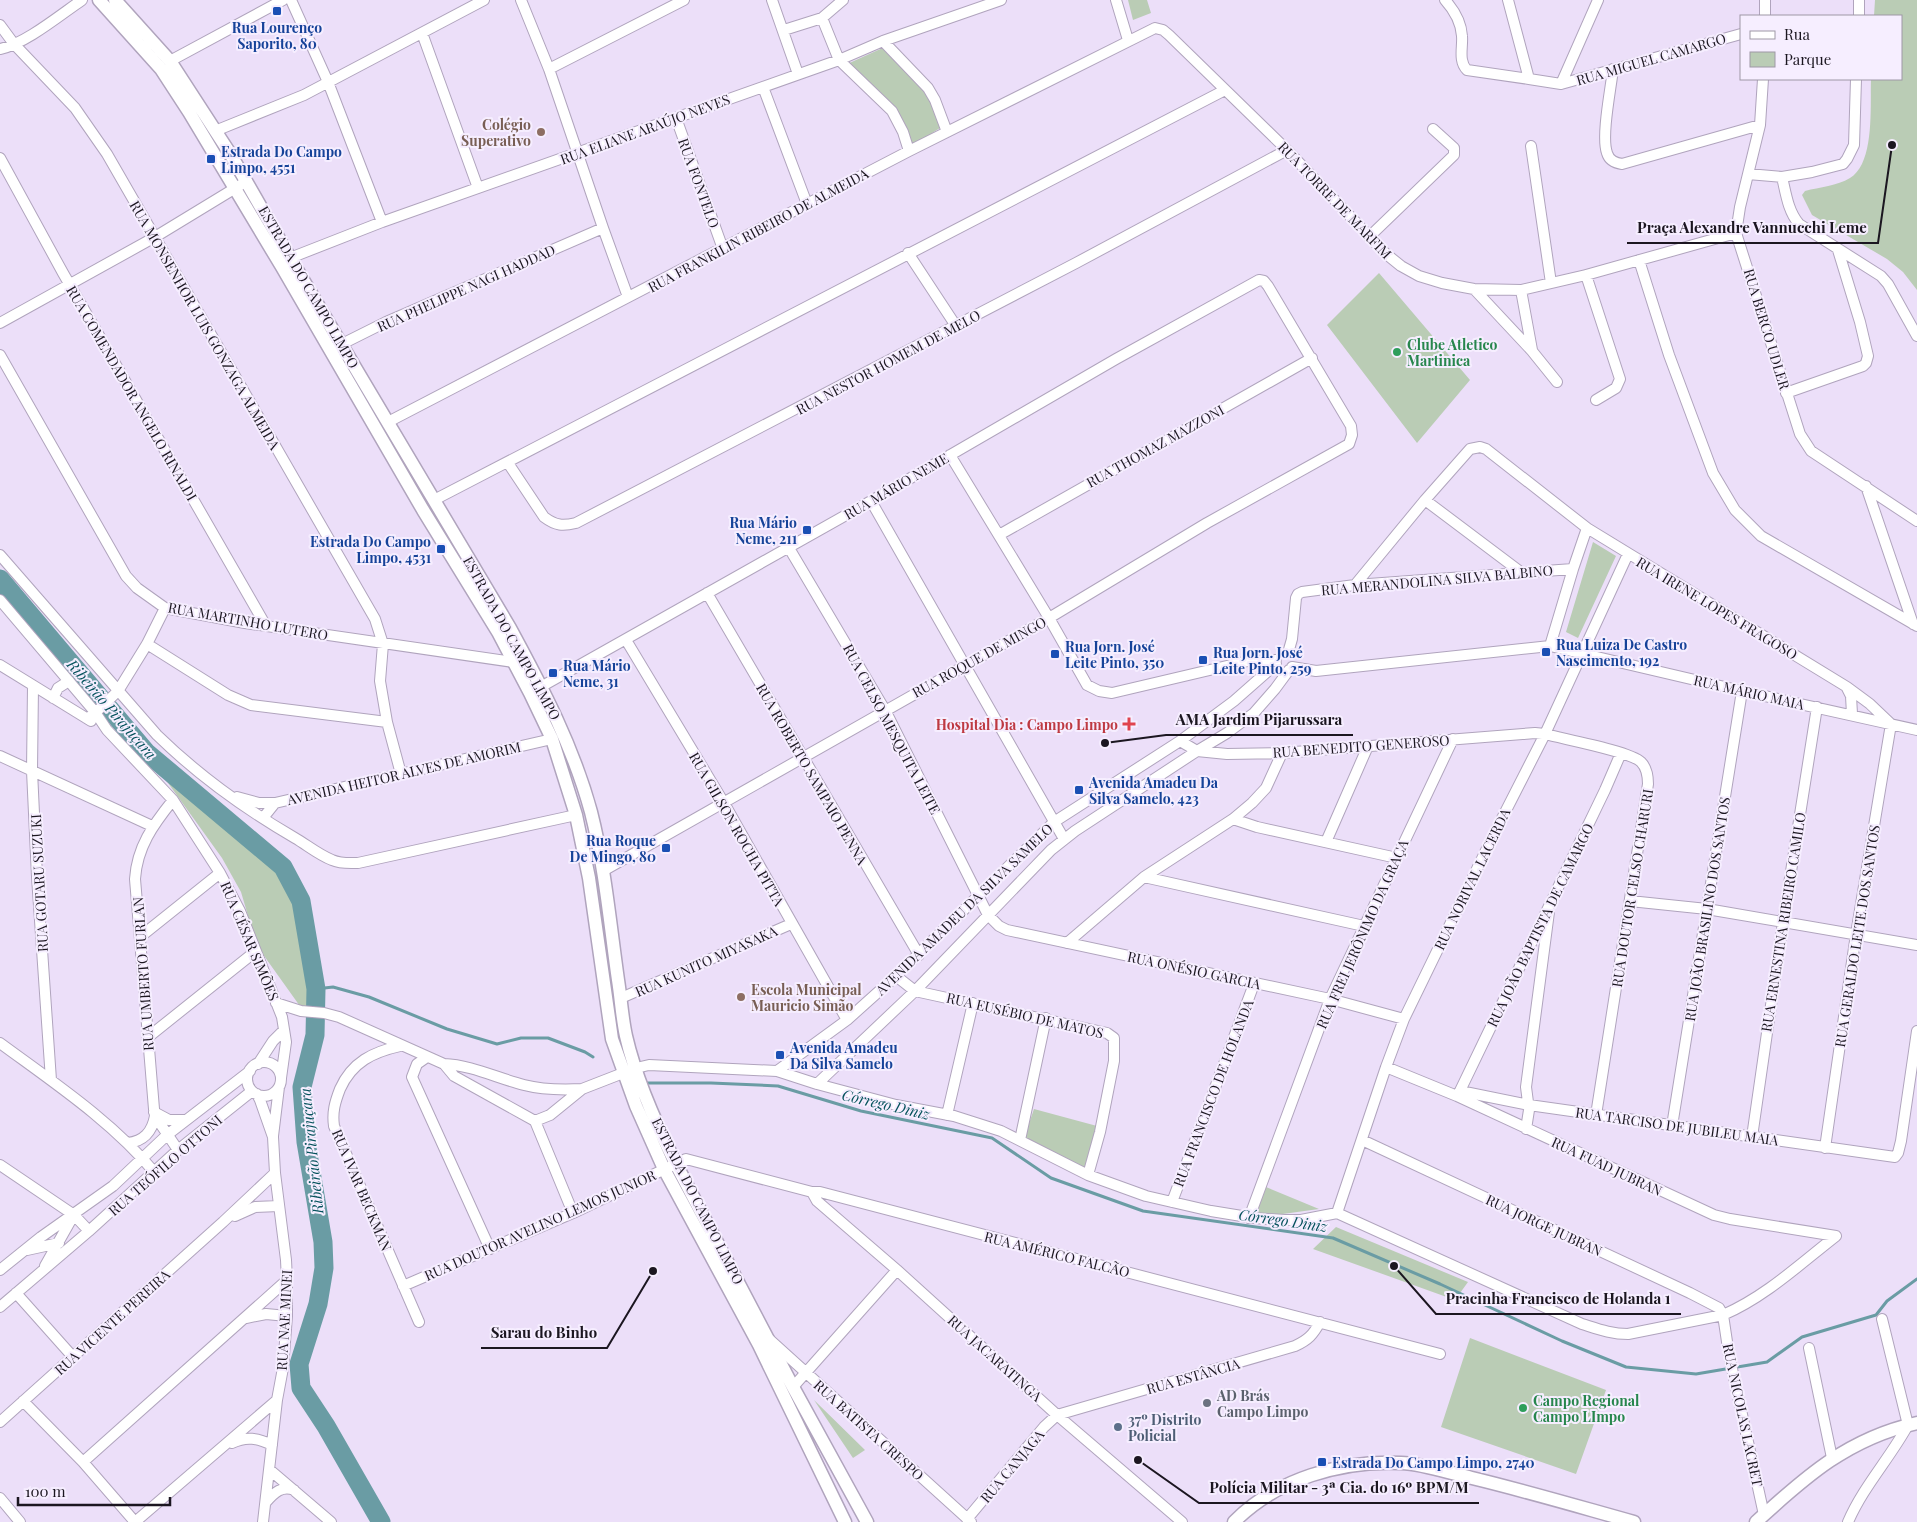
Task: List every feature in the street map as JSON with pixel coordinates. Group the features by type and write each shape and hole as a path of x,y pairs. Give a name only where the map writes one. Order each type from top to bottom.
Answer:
{"main road":[{"name":"ESTRADA DO CAMPO LIMPO","path":"100,0 161,69 189,112 498,632 530,693 552,738 576,815 589,878 612,1040 630,1070 664,1138 670,1166 845,1522"},
{"name":"ESTRADA DO CAMPO LIMPO","path":"115,0 170,61 247,181 290,258 510,628 542,686 565,736 579,772 591,812 603,871 630,1070"},
{"name":"ESTRADA DO CAMPO LIMPO","path":"670,1166 768,1338 868,1522"},
{"path":"1760,1518 1832,1458 1859,1442 1912,1424"},
{"path":"1234,1522 1243,1512 1269,1495 1298,1480 1349,1465 1372,1462 1404,1463 1431,1468 1531,1493 1634,1522"}],"street":[{"path":"0,49 14,44 82,0"},
{"path":"170,61 283,0"},
{"path":"291,0 328,82 382,222"},
{"path":"215,131 282,105 484,0"},
{"path":"522,0 549,70 602,228 628,297"},
{"path":"549,70 684,0"},
{"path":"772,0 798,74"},
{"path":"784,30 822,18 843,0"},
{"name":"RUA ELIANE ARAÚJO NEVES","path":"290,258 382,222 577,154 839,60 883,41 1001,0"},
{"path":"1116,0 1128,40"},
{"path":"1445,0 1455,11 1460,24 1462,63 1467,70 1561,84 1598,0"},
{"path":"1508,0 1529,79"},
{"path":"1765,0 1765,15"},
{"path":"1859,15 1860,0"},
{"path":"822,18 839,60 892,111 903,132 909,151"},
{"name":"RUA MONSENHOR LUIS GONZAGA ALMEIDA","path":"0,25 14,44 62,94 90,128 155,237 374,618 383,644"},
{"name":"RUA TORRE DE MARFIM","path":"1128,40 1155,28 1163,30 1287,150 1385,253 1419,276 1442,283 1474,289 1521,290 1586,275 1736,233"},
{"path":"422,33 478,188"},
{"name":"RUA MIGUEL CAMARGO","path":"1561,84 1740,34"},
{"name":"RUA FRANKILIN RIBEIRO DE ALMEIDA","path":"388,422 806,204 1128,40"},
{"path":"883,41 928,88 935,100 947,132"},
{"path":"1613,69 1606,127 1606,148 1610,159 1616,163 1622,164 1760,125"},
{"name":"RUA BERCO UDLER","path":"1763,80 1760,125 1736,233 1800,434 1811,451 1917,521"},
{"path":"1748,174 1782,177 1843,164 1854,145 1856,80"},
{"path":"762,87 806,204"},
{"path":"434,500 1225,90"},
{"name":"RUA FONTELO","path":"676,118 722,249"},
{"path":"1369,236 1454,155 1454,148 1433,129"},
{"path":"1532,146 1551,283"},
{"name":"RUA NESTOR HOMEM DE MELO","path":"508,462 544,517 551,523 562,526 576,523 956,326 1287,150"},
{"name":"RUA COMENDADOR ANGELO RINALDI","path":"0,158 266,626"},
{"path":"1782,177 1793,217 1799,224 1881,276 1888,284 1917,336"},
{"path":"0,323 155,237 247,181"},
{"name":"RUA PHELIPPE NAGI HADDAD","path":"329,350 386,322 602,228"},
{"path":"1786,393 1863,366 1867,360 1868,356 1860,322 1838,250"},
{"path":"908,253 956,326"},
{"path":"1639,260 1669,355 1714,473 1735,510 1761,536 1915,625"},
{"path":"1586,275 1620,379 1616,388 1596,400"},
{"name":"RUA MÁRIO NEME","path":"530,693 626,640 707,592 789,548 1116,359 1259,280 1262,280 1268,286 1312,358"},
{"path":"1474,289 1532,351 1557,382"},
{"path":"1521,290 1532,351"},
{"name":"RUA MARTINHO LUTERO","path":"0,355 126,576 137,588 165,608 266,626 513,662"},
{"name":"RUA ROQUE DE MINGO","path":"603,871 1049,618 1207,523 1349,444 1352,438 1351,426 1312,358"},
{"name":"RUA THOMAZ MAZZONI","path":"999,535 1312,358"},
{"name":"RUA IRENE LOPES FRAGOSO","path":"1356,584 1470,449 1480,447 1486,449 1587,528 1847,688 1870,704 1891,724"},
{"path":"950,455 1088,685 1099,691 1112,693 1248,661 1276,662"},
{"path":"1866,486 1915,625"},
{"path":"1425,500 1522,573"},
{"path":"871,501 1064,838"},
{"path":"1550,646 1587,528"},
{"name":"RUA CELSO MESQUITA LEITE","path":"789,548 885,710 988,915"},
{"name":"RUA NORIVAL LACERDA","path":"1338,1213 1404,1018 1545,734 1628,554"},
{"path":"0,555 116,693 174,751 224,792 332,860 346,864 407,854 576,815"},
{"name":"RUA MERANDOLINA SILVA BALBINO","path":"1288,653 1292,639 1296,598 1302,592 1356,584 1573,569"},
{"name":"RUA ROBERTO SAMPAIO PENNA","path":"707,592 919,955"},
{"name":"RUA CÉSAR SIMÕES","path":"0,600 69,681 107,730 173,800 220,873 240,911 282,1017 286,1042 280,1082"},
{"path":"0,665 53,698 94,713 116,693 147,644 165,608"},
{"name":"RUA GILSON ROCHA PITTA","path":"626,640 724,803 847,1020"},
{"path":"147,644 228,696 251,705 388,722"},
{"path":"383,644 380,681 401,774"},
{"name":"RUA MÁRIO MAIA","path":"1290,668 1316,671 1550,646 1917,730"},
{"path":"1288,653 1294,659 1290,668 1281,670 1276,662 1280,654 1288,653"},
{"path":"1248,661 1255,667 1259,677"},
{"name":"AVENIDA AMADEU DA SILVA SAMELO","path":"777,1071 847,1020 896,976 1054,822 1180,741 1234,701 1276,662"},
{"name":"AVENIDA AMADEU DA SILVA SAMELO","path":"817,1084 915,991 1064,838 1227,733 1254,712 1275,689 1290,668"},
{"path":"53,698 58,688 69,681"},
{"name":"RUA GOTARU SUZUKI","path":"33,686 32,771 51,1080"},
{"path":"1847,688 1851,696 1852,714"},
{"name":"RUA JOÃO BRASILINO DOS SANTOS","path":"1672,1126 1742,691"},
{"name":"RUA ERNESTINA RIBEIRO CAMILO","path":"1752,1137 1817,707"},
{"name":"RUA GERALDO LEITE DOS SANTOS","path":"1825,1148 1856,934 1891,724"},
{"name":"RUA BENEDITO GENEROSO","path":"1180,741 1197,751 1227,754 1282,753 1523,733 1545,734"},
{"name":"RUA DOUTOR CELSO CHARURI","path":"1545,734 1634,758 1641,762 1648,776 1596,1115"},
{"name":"AVENIDA HEITOR ALVES DE AMORIM","path":"263,818 275,803 552,738"},
{"name":"RUA FREI JERÔNIMO DA GRAÇA","path":"1250,1218 1330,999 1454,739"},
{"path":"1326,842 1368,746"},
{"path":"1066,943 1144,876 1233,819 1252,803 1266,788 1282,753"},
{"name":"RUA JOÃO BAPTISTA DE CAMARGO","path":"1459,1094 1621,753"},
{"path":"0,756 152,826"},
{"path":"224,792 246,800 275,803"},
{"name":"RUA UMBERTO FURLAN","path":"173,800 152,826 143,844 136,872 147,1038 155,1114 178,1150"},
{"path":"1233,819 1257,827 1397,858"},
{"path":"140,937 220,873"},
{"path":"1144,876 1364,926"},
{"path":"1630,901 1707,909 1917,945"},
{"path":"1526,1129 1529,1105 1526,1087 1550,902"},
{"name":"RUA ONÉSIO GARCIA","path":"988,915 999,926 1007,930 1330,999 1404,1018"},
{"name":"RUA KUNITO MIYASAKA","path":"621,998 791,924"},
{"path":"147,1038 256,951"},
{"path":"896,976 915,991"},
{"name":"RUA FRANCISCO DE HOLANDA","path":"1172,1202 1254,984"},
{"name":"RUA EUSÉBIO DE MATOS","path":"915,991 1046,1018 1107,1033 1114,1038 1114,1061 1100,1132 1088,1175"},
{"path":"276,1003 302,1011 324,1013 339,1017 400,1046 444,1064 459,1065 540,1088 559,1091 582,1089 630,1070"},
{"path":"947,1115 972,1003"},
{"path":"282,1017 302,1011"},
{"path":"1020,1140 1046,1018"},
{"path":"254,1067 263,1062 273,1065 280,1073 280,1082 272,1094 262,1096 254,1092 248,1081 254,1067 273,1041 284,1030"},
{"name":"RUA TARCISO DE JUBILEU MAIA","path":"1459,1094 1895,1157 1901,1141 1917,1031"},
{"path":"0,1043 51,1080 128,1143 155,1173"},
{"name":"RUA IVAR BECKMAN","path":"400,1046 384,1050 362,1060 353,1067 344,1081 332,1113 334,1126 419,1322"},
{"path":"427,1057 417,1064 412,1077 490,1249"},
{"path":"444,1064 454,1076 535,1121 573,1213"},
{"name":"RUA FRANCISCO DE HOLANDA","path":"630,1070 648,1065 777,1071 817,1084 896,1105 982,1124 1020,1140 1088,1175 1146,1196 1250,1218 1301,1220 1338,1213"},
{"name":"RUA TEÓFILO OTTONI","path":"0,1270 41,1237 113,1186 167,1135 254,1067"},
{"name":"RUA FUAD JUBRAN","path":"1386,1067 1459,1094 1526,1129 1714,1215 1836,1236 1775,1284 1745,1304 1723,1315"},
{"name":"RUA NAE MINEI","path":"263,1522 277,1400 283,1368 287,1316 286,1260 275,1173 273,1137 280,1082"},
{"path":"535,1121 550,1115 582,1089"},
{"name":"RUA TEÓFILO OTTONI","path":"0,1307 155,1173 178,1150 254,1092"},
{"name":"RUA NAE MINEI","path":"254,1092 260,1100 273,1137"},
{"path":"128,1143 140,1140 151,1132 155,1114 169,1120 186,1120"},
{"name":"RUA JORGE JUBRAN","path":"1362,1140 1690,1292 1718,1308 1723,1315"},
{"name":"RUA AMÉRICO FALCÃO","path":"670,1166 686,1159 812,1192 820,1192 1440,1354"},
{"path":"0,1165 74,1215 90,1230"},
{"name":"RUA DOUTOR AVELINO LEMOS JUNIOR","path":"403,1286 573,1213 670,1166"},
{"name":"RUA VICENTE PEREIRA","path":"0,1422 275,1173"},
{"name":"RUA JACARATINGA","path":"812,1192 816,1201 897,1270 1057,1415 1182,1522"},
{"name":"RUA VICENTE PEREIRA","path":"223,1222 247,1210 266,1206 279,1206"},
{"path":"1338,1213 1582,1324 1605,1332 1628,1334 1723,1315"},
{"name":"RUA TEÓFILO OTTONI","path":"42,1270 74,1215"},
{"name":"RUA TEÓFILO OTTONI","path":"26,1250 78,1240"},
{"path":"793,1387 897,1270"},
{"path":"83,1462 287,1280"},
{"path":"16,1293 73,1357"},
{"path":"243,1318 266,1314 287,1316"},
{"name":"RUA NICOLAS LACRET","path":"1723,1315 1760,1518"},
{"path":"1848,1522 1864,1492 1912,1424 1882,1319"},
{"name":"RUA ESTÂNCIA","path":"1057,1415 1296,1346 1307,1341 1313,1335 1320,1322"},
{"name":"RUA BATISTA CRESPO","path":"768,1338 969,1520"},
{"path":"1809,1348 1832,1458"},
{"path":"23,1401 83,1462 135,1522 277,1400"},
{"name":"RUA CANJAGA","path":"969,1520 1044,1427 1057,1415"},
{"path":"218,1451 234,1441 246,1438 263,1440 272,1444"},
{"path":"270,1470 331,1522"},
{"path":"266,1502 278,1490 290,1488 294,1490"},
{"path":"0,1498 18,1522"}],"green space":[{"path":"1128,0 1147,0 1151,13 1133,20"},
{"path":"1875,0 1917,0 1917,290 1903,272 1887,259 1812,215 1802,195 1805,191 1845,181 1858,171 1864,160 1870,133 1871,80 1902,80 1902,15 1874,15"},
{"path":"887,46 926,88 940,128 912,146 907,135 845,65"},
{"name":"Clube Atletico Martinica","path":"1379,273 1470,380 1417,443 1327,325"},
{"path":"1593,542 1616,556 1578,638 1566,632"},
{"path":"163,776 236,828 280,875 304,917 310,979 315,1005 302,1009 257,946 241,892 222,858"},
{"path":"1034,1109 1097,1126 1084,1172 1024,1138"},
{"path":"1266,1187 1319,1209 1253,1218"},
{"path":"1336,1227 1468,1282 1455,1300 1313,1249"},
{"name":"Campo Regional Campo LImpo","path":"1470,1338 1606,1390 1576,1474 1441,1427"},
{"path":"814,1400 865,1450 853,1458"}],"waterway":[{"name":"Ribeirão Pirajuçara","path":"0,579 146,752 283,867 301,901 316,989 315,1035 302,1087 306,1142 323,1242 324,1268 318,1304 299,1364 301,1388 326,1426 381,1522"},
{"path":"316,989 333,987 369,997 447,1029 497,1044 521,1038 548,1038 593,1057"},
{"name":"Córrego Diniz","path":"647,1083 778,1086 861,1111 992,1138 1051,1178 1143,1211 1333,1238 1440,1284 1562,1341 1626,1367 1696,1374 1767,1362 1802,1337 1876,1315 1887,1301 1917,1279"}],"place":[{"name":"Rua Lourenço Saporito, 80","path":"277,11"},
{"name":"Colégio Superativo","path":"541,132"},
{"name":"Praça Alexandre Vannucchi Leme","path":"1892,145"},
{"name":"Estrada Do Campo Limpo, 4551","path":"211,159"},
{"name":"Clube Atletico Martinica","path":"1397,352"},
{"name":"Rua Mário Neme, 211","path":"807,530"},
{"name":"Estrada Do Campo Limpo, 4531","path":"441,549"},
{"name":"Rua Luiza De Castro Nascimento, 192","path":"1546,652"},
{"name":"Rua Jorn. José Leite Pinto, 350","path":"1055,654"},
{"name":"Rua Jorn. José Leite Pinto, 259","path":"1203,660"},
{"name":"Rua Mário Neme, 31","path":"553,673"},
{"name":"Hospital Dia : Campo Limpo","path":"1129,724"},
{"name":"AMA Jardim Pijarussara","path":"1105,743"},
{"name":"Avenida Amadeu Da Silva Samelo, 423","path":"1079,790"},
{"name":"Rua Roque De Mingo, 80","path":"666,848"},
{"name":"Escola Municipal Mauricio Simão","path":"741,997"},
{"name":"Avenida Amadeu Da Silva Samelo","path":"780,1055"},
{"name":"Pracinha Francisco de Holanda 1","path":"1394,1266"},
{"name":"Sarau do Binho","path":"653,1271"},
{"name":"AD Brás Campo Limpo","path":"1207,1403"},
{"name":"Campo Regional Campo LImpo","path":"1523,1408"},
{"name":"37º Distrito Policial","path":"1118,1427"},
{"name":"Polícia Militar - 3ª Cia. do 16º BPM/M","path":"1138,1460"},
{"name":"Estrada Do Campo Limpo, 2740","path":"1322,1462"}]}
